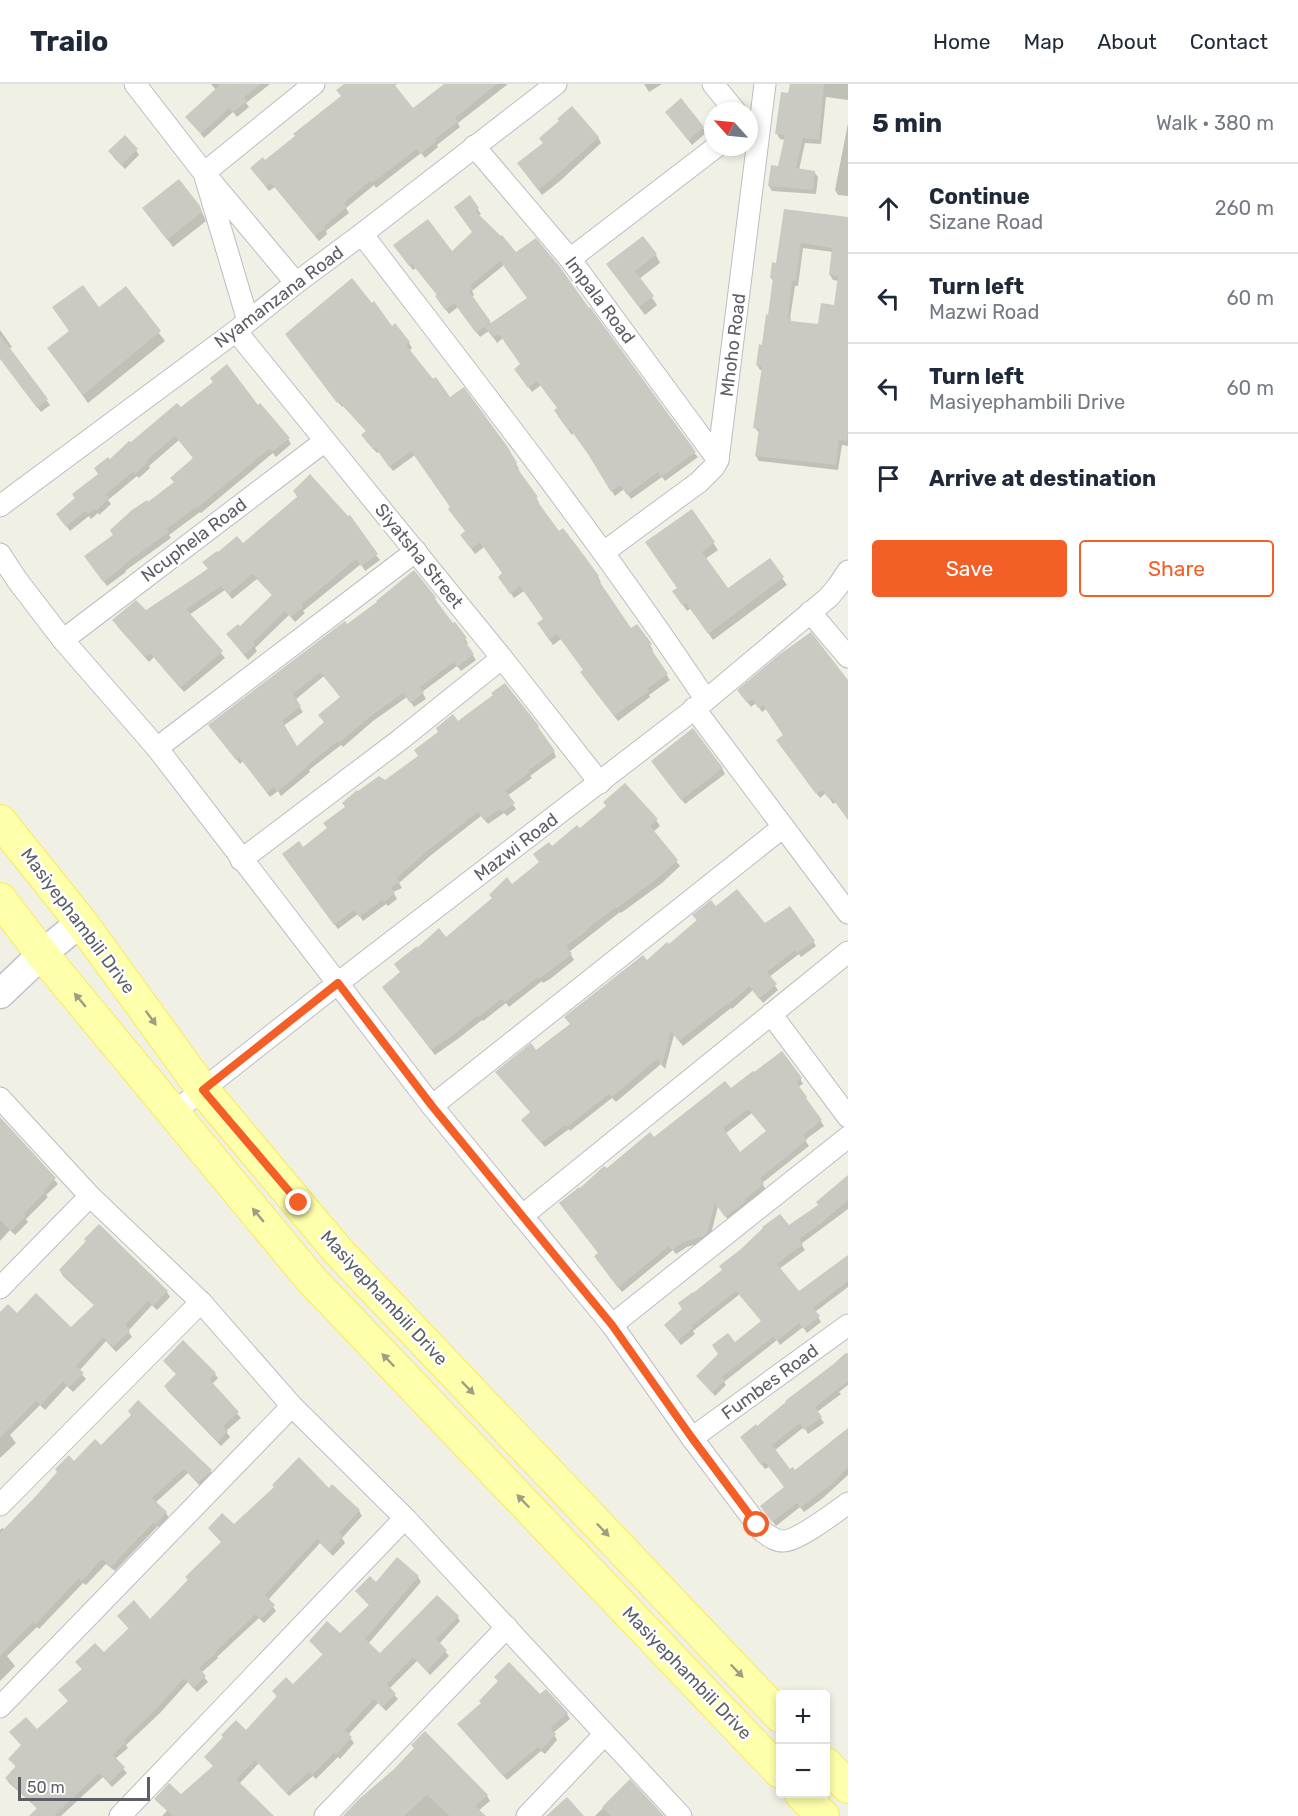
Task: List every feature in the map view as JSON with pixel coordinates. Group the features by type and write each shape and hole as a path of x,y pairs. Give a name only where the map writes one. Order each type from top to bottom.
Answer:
{"main road":[{"name":"Masiyephambili Drive","path":"0,821 81,922 203,1090 338,1251 776,1712"},
{"name":"Masiyephambili Drive","path":"0,899 42,954 309,1277 776,1768"},
{"path":"830,1769 848,1787"},
{"path":"805,1798 823,1816"}],"street":[{"path":"135,84 204,173 296,283"},
{"path":"204,173 314,84"},
{"name":"Nyamanzana Road","path":"0,506 242,326 556,84"},
{"path":"713,84 728,102"},
{"name":"Mhoho Road","path":"758,116 765,84"},
{"name":"Impala Road","path":"474,146 570,259 718,460"},
{"path":"570,259 704,156"},
{"name":"Mhoho Road","path":"718,460 752,156"},
{"path":"204,173 242,326"},
{"path":"363,234 604,552 654,622 700,704 783,827 848,913"},
{"name":"Siyatsha Street","path":"242,326 325,441 416,551 600,783"},
{"name":"Ncuphela Road","path":"63,640 325,441"},
{"path":"604,552 699,482 718,460"},
{"path":"157,748 416,551"},
{"path":"0,554 63,640 157,748 432,1106 612,1325 757,1525 772,1539 782,1541 795,1539 848,1503"},
{"name":"Mazwi Road","path":"173,1113 700,704 834,591 848,571"},
{"path":"810,612 848,657"},
{"path":"241,860 401,739 502,658"},
{"path":"432,1106 783,827"},
{"path":"0,994 42,954 81,922"},
{"path":"522,1216 848,952"},
{"path":"771,1014 848,1117"},
{"path":"0,1098 90,1196 201,1302 292,1406 405,1518 681,1816"},
{"path":"612,1325 848,1137"},
{"path":"0,1288 90,1196"},
{"path":"0,1505 201,1302"},
{"name":"Fumbes Road","path":"692,1438 848,1325"},
{"path":"0,1707 292,1406"},
{"path":"120,1816 405,1518"},
{"path":"325,1816 507,1627"},
{"path":"527,1816 604,1735"}],"building":[{"path":"221,84 261,84 244,97 247,101 233,112 229,108 201,134 185,117"},
{"path":"344,84 394,84 413,108 444,84 497,84 455,118 458,122 435,139 436,141 421,154 417,149 372,183 370,181 344,203 347,207 315,236 271,183 266,187 250,168 263,157 265,160 295,136 293,134 341,96 336,90"},
{"path":"790,84 824,84 819,140 803,138 796,168 815,171 813,190 768,186 771,165 778,166 785,135 775,134 781,92 788,93"},
{"path":"681,98 704,127 688,140 665,112"},
{"path":"572,106 599,137 538,190 517,163 543,143 539,138"},
{"path":"125,135 138,149 121,165 108,151"},
{"path":"179,179 202,212 167,240 142,208"},
{"path":"470,195 479,208 475,211 502,235 516,252 536,238 590,307 696,452 661,477 658,472 627,495 620,485 611,492 588,454 554,410 557,408 537,381 528,388 514,369 520,364 499,334 493,338 485,327 527,298 500,261 470,286 473,289 469,291 491,322 476,333 454,303 445,310 435,296 437,295 412,264 409,266 393,245 428,219 452,251 472,232 454,207"},
{"path":"784,209 848,217 848,432 847,441 839,440 836,465 755,456 759,429 753,428 762,366 756,365 759,344 762,345 766,314 768,315 773,278 770,278 772,262 776,263","holes":["801,243 832,248 829,275 838,276 834,305 821,303 818,324 791,321 788,317 792,281 796,281"]},
{"path":"643,236 657,254 635,271 654,296 639,307 606,264"},
{"path":"352,278 372,303 374,301 392,326 395,323 410,342 406,345 433,379 436,377 450,397 464,387 507,446 517,463 515,465 538,497 535,498 559,531 563,528 580,550 631,628 637,624 652,644 649,646 668,674 614,716 580,672 583,670 557,634 549,640 537,623 543,619 520,586 510,594 498,577 502,573 480,542 471,549 460,535 465,531 411,451 389,467 375,447 373,449 361,435 366,431 339,401 337,403 285,334"},
{"path":"83,285 99,307 126,286 161,331 83,395 47,348 69,331 52,307"},
{"path":"0,335 48,399 37,408 0,359"},
{"path":"227,364 258,405 260,403 290,438 272,452 269,449 197,508 167,529 169,532 103,582 84,556 113,535 110,530 132,510 147,500 148,502 174,482 170,478 193,458 175,436 147,460 148,462 135,474 133,472 106,494 109,498 96,511 94,509 88,514 85,511 66,527 56,514 75,498 72,494 98,474 94,468 108,457 110,459 177,403 181,407 213,382 210,378"},
{"path":"310,474 348,516 350,515 378,554 361,566 356,559 301,605 303,607 291,617 285,611 253,642 255,645 244,655 226,634 238,624 240,626 272,595 253,574 228,594 221,586 186,609 223,651 180,688 150,653 145,657 112,620 136,600 146,610 208,569 202,562 237,536 243,543 298,496 293,491"},
{"path":"692,509 715,542 702,552 728,588 770,558 784,577 708,634 686,603 682,605 672,591 677,588 645,542"},
{"path":"414,570 453,623 455,622 467,638 464,640 474,654 457,667 454,662 420,687 424,693 410,703 403,693 339,743 338,741 277,792 274,787 267,793 239,757 236,760 208,725 345,621 347,624","holes":["320,672 340,697 318,715 324,722 297,746 282,721 301,706 293,694"]},
{"path":"811,632 848,680 848,820 832,798 830,800 822,790 816,794 776,740 783,735 763,705 758,708 752,699 747,703 737,690 780,654"},
{"path":"505,683 539,726 555,751 505,791 515,803 503,812 500,809 484,820 478,812 427,851 397,878 400,882 391,887 395,893 384,902 382,900 359,917 354,910 334,925 282,854 299,841 303,847 327,828 323,823 345,807 342,803 357,790 379,776 385,780 418,756 414,750 438,732 436,728 453,714 458,721"},
{"path":"693,728 723,768 681,800 651,761"},
{"path":"625,783 658,819 650,826 678,860 659,877 566,946 572,954 505,1002 501,999 431,1050 382,987 400,972 394,964 417,946 417,948 439,928 446,937 492,898 489,895 507,877 512,884 539,862 533,854 549,842 552,846 577,825 580,828 606,806 603,802"},
{"path":"737,889 765,923 790,906 815,941 797,953 795,950 767,972 777,984 759,999 749,986 728,1005 679,1041 671,1032 662,1066 657,1059 612,1097 609,1094 567,1127 565,1125 541,1143 521,1120 530,1112 495,1072 531,1043 536,1050 570,1024 564,1017 643,955 647,960 667,942 669,944 697,920 692,915 711,900 716,906"},
{"path":"782,1051 802,1078 796,1082 822,1120 803,1135 807,1140 760,1178 764,1184 744,1200 745,1202 725,1217 715,1203 707,1233 704,1236 684,1242 672,1250 669,1246 618,1288 594,1256 598,1253 559,1203 604,1166 607,1168 650,1132 654,1137 725,1081 731,1088","holes":["748,1109 766,1131 740,1152 723,1128"]},
{"path":"0,1117 56,1178 11,1231 0,1220"},
{"path":"848,1175 848,1200 799,1239 803,1244 777,1264 799,1291 848,1255 848,1281 813,1308 820,1316 804,1329 799,1323 777,1341 773,1337 722,1377 725,1380 712,1393 696,1376 718,1354 712,1345 728,1333 735,1342 761,1321 736,1291 691,1326 693,1328 678,1341 664,1325 682,1309 678,1303 722,1270 719,1266 741,1249 762,1227 780,1214 789,1225 818,1205 816,1202"},
{"path":"99,1224 168,1291 153,1306 148,1301 125,1325 130,1331 113,1347 103,1337 76,1366 84,1373 69,1387 63,1381 41,1405 36,1401 0,1438 0,1312 8,1304 17,1313 36,1293 71,1327 94,1305 59,1270"},
{"path":"183,1340 216,1373 210,1380 239,1412 223,1426 228,1431 218,1442 164,1386 176,1374 163,1361"},
{"path":"848,1353 848,1381 815,1407 822,1417 804,1430 800,1423 772,1445 790,1469 793,1467 795,1470 848,1428 848,1467 832,1484 800,1508 797,1503 772,1522 760,1506 784,1487 765,1462 761,1465 740,1437"},
{"path":"138,1400 212,1470 198,1483 184,1469 152,1498 167,1512 156,1524 154,1522 111,1567 102,1559 82,1581 79,1578 35,1625 33,1622 0,1656 0,1533 35,1497 57,1472 55,1469 69,1455 74,1461 95,1439 101,1445 131,1415 128,1411"},
{"path":"299,1457 329,1488 332,1484 360,1510 339,1533 343,1537 329,1552 317,1539 265,1595 275,1605 261,1619 256,1614 199,1668 206,1676 193,1688 184,1678 124,1740 126,1742 113,1755 125,1767 109,1783 99,1773 54,1816 29,1816 37,1808 5,1778 16,1766 8,1759 21,1745 9,1732 26,1717 37,1729 68,1701 58,1690 82,1669 75,1662 95,1643 104,1652 129,1628 117,1616 134,1600 150,1619 188,1580 185,1577 221,1542 208,1528 222,1513 234,1524 274,1487 272,1485"},
{"path":"397,1557 419,1576 365,1639 380,1653 437,1595 459,1616 436,1639 447,1650 427,1671 413,1657 387,1684 396,1694 382,1707 374,1699 345,1730 352,1737 336,1755 334,1753 312,1775 309,1772 286,1793 255,1760 236,1779 274,1816 173,1816 154,1799 169,1783 181,1794 213,1766 204,1757 223,1737 221,1735 236,1720 246,1730 277,1696 272,1691 286,1677 293,1684 323,1654 309,1641 327,1621 340,1633 369,1605 355,1591 370,1576 376,1582"},
{"path":"509,1662 540,1694 546,1689 568,1713 550,1728 556,1734 541,1750 538,1747 503,1776 457,1724 481,1703 479,1701 498,1681 494,1677"},
{"path":"425,1731 488,1795 475,1806 486,1816 450,1816 427,1795 404,1816 343,1816 393,1770 414,1748 411,1745"},
{"path":"630,1779 664,1816 611,1816 602,1807"},
{"path":"567,1797 584,1816 546,1816"}],"route":[{"path":"299,1203 203,1090 338,983 432,1106 612,1325 757,1525"}]}
